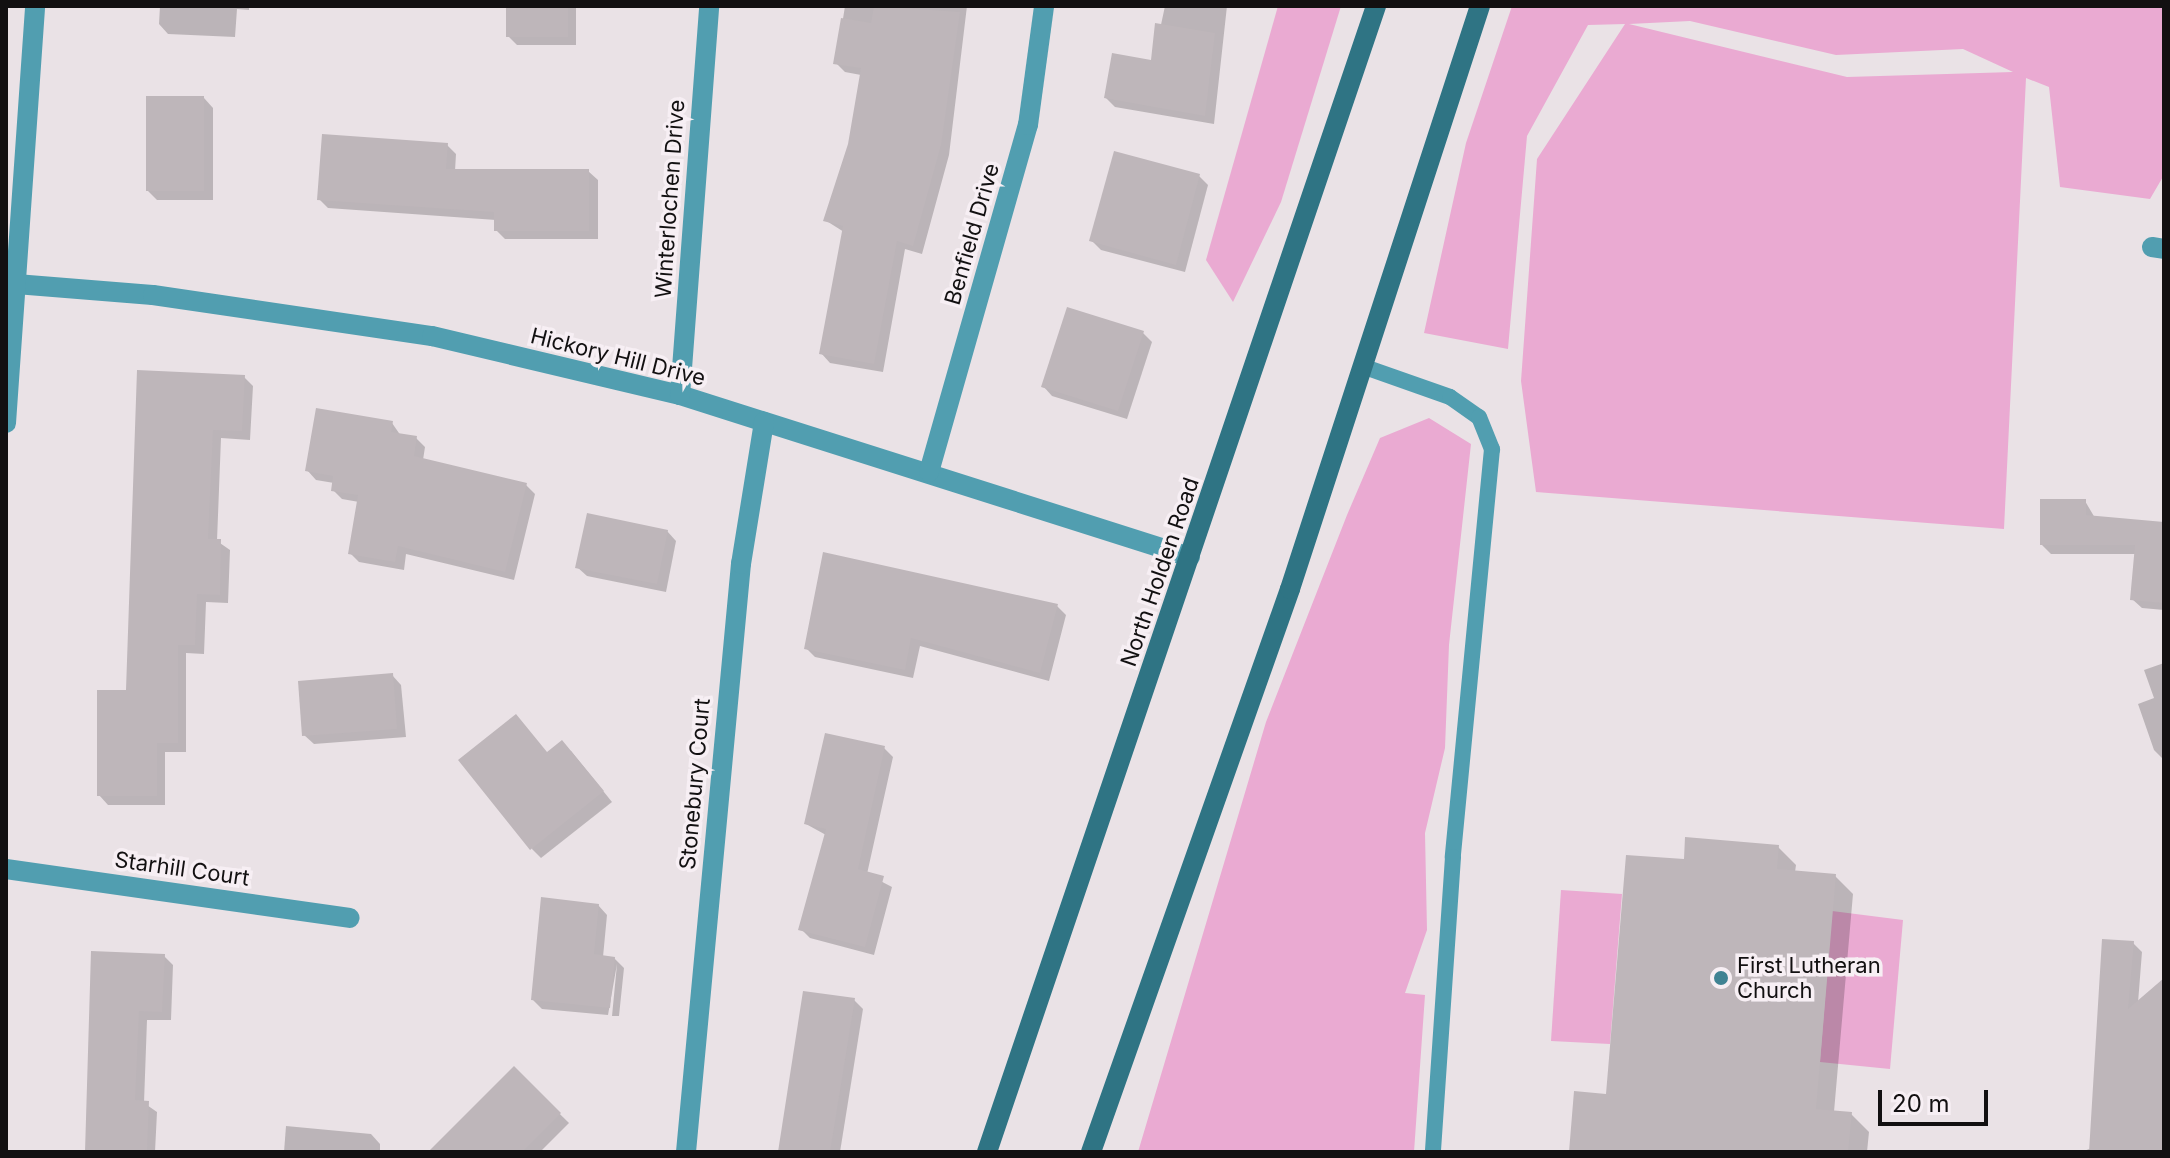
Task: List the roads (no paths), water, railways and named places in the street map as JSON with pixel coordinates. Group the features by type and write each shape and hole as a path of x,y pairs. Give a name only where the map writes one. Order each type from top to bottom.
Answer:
{"main road":[{"name":"North Holden Road","path":"987,1152 1376,6"},
{"path":"1091,1152 1290,589 1480,6"}],"street":[{"path":"6,423 35,6"},
{"name":"Winterlochen Drive","path":"680,395 709,6"},
{"name":"Benfield Drive","path":"929,472 1028,125 1044,6"},
{"name":"Hickory Hill Drive","path":"16,284 153,295 432,336 680,395 1190,557"},
{"name":"Stonebury Court","path":"686,1152 738,593 764,422"},
{"name":"Starhill Court","path":"6,869 350,918"}],"lane":[{"path":"1362,366 1450,397 1479,417 1492,449 1453,857 1433,1152"}],"place":[{"name":"First Lutheran Church","path":"1721,978"}]}
